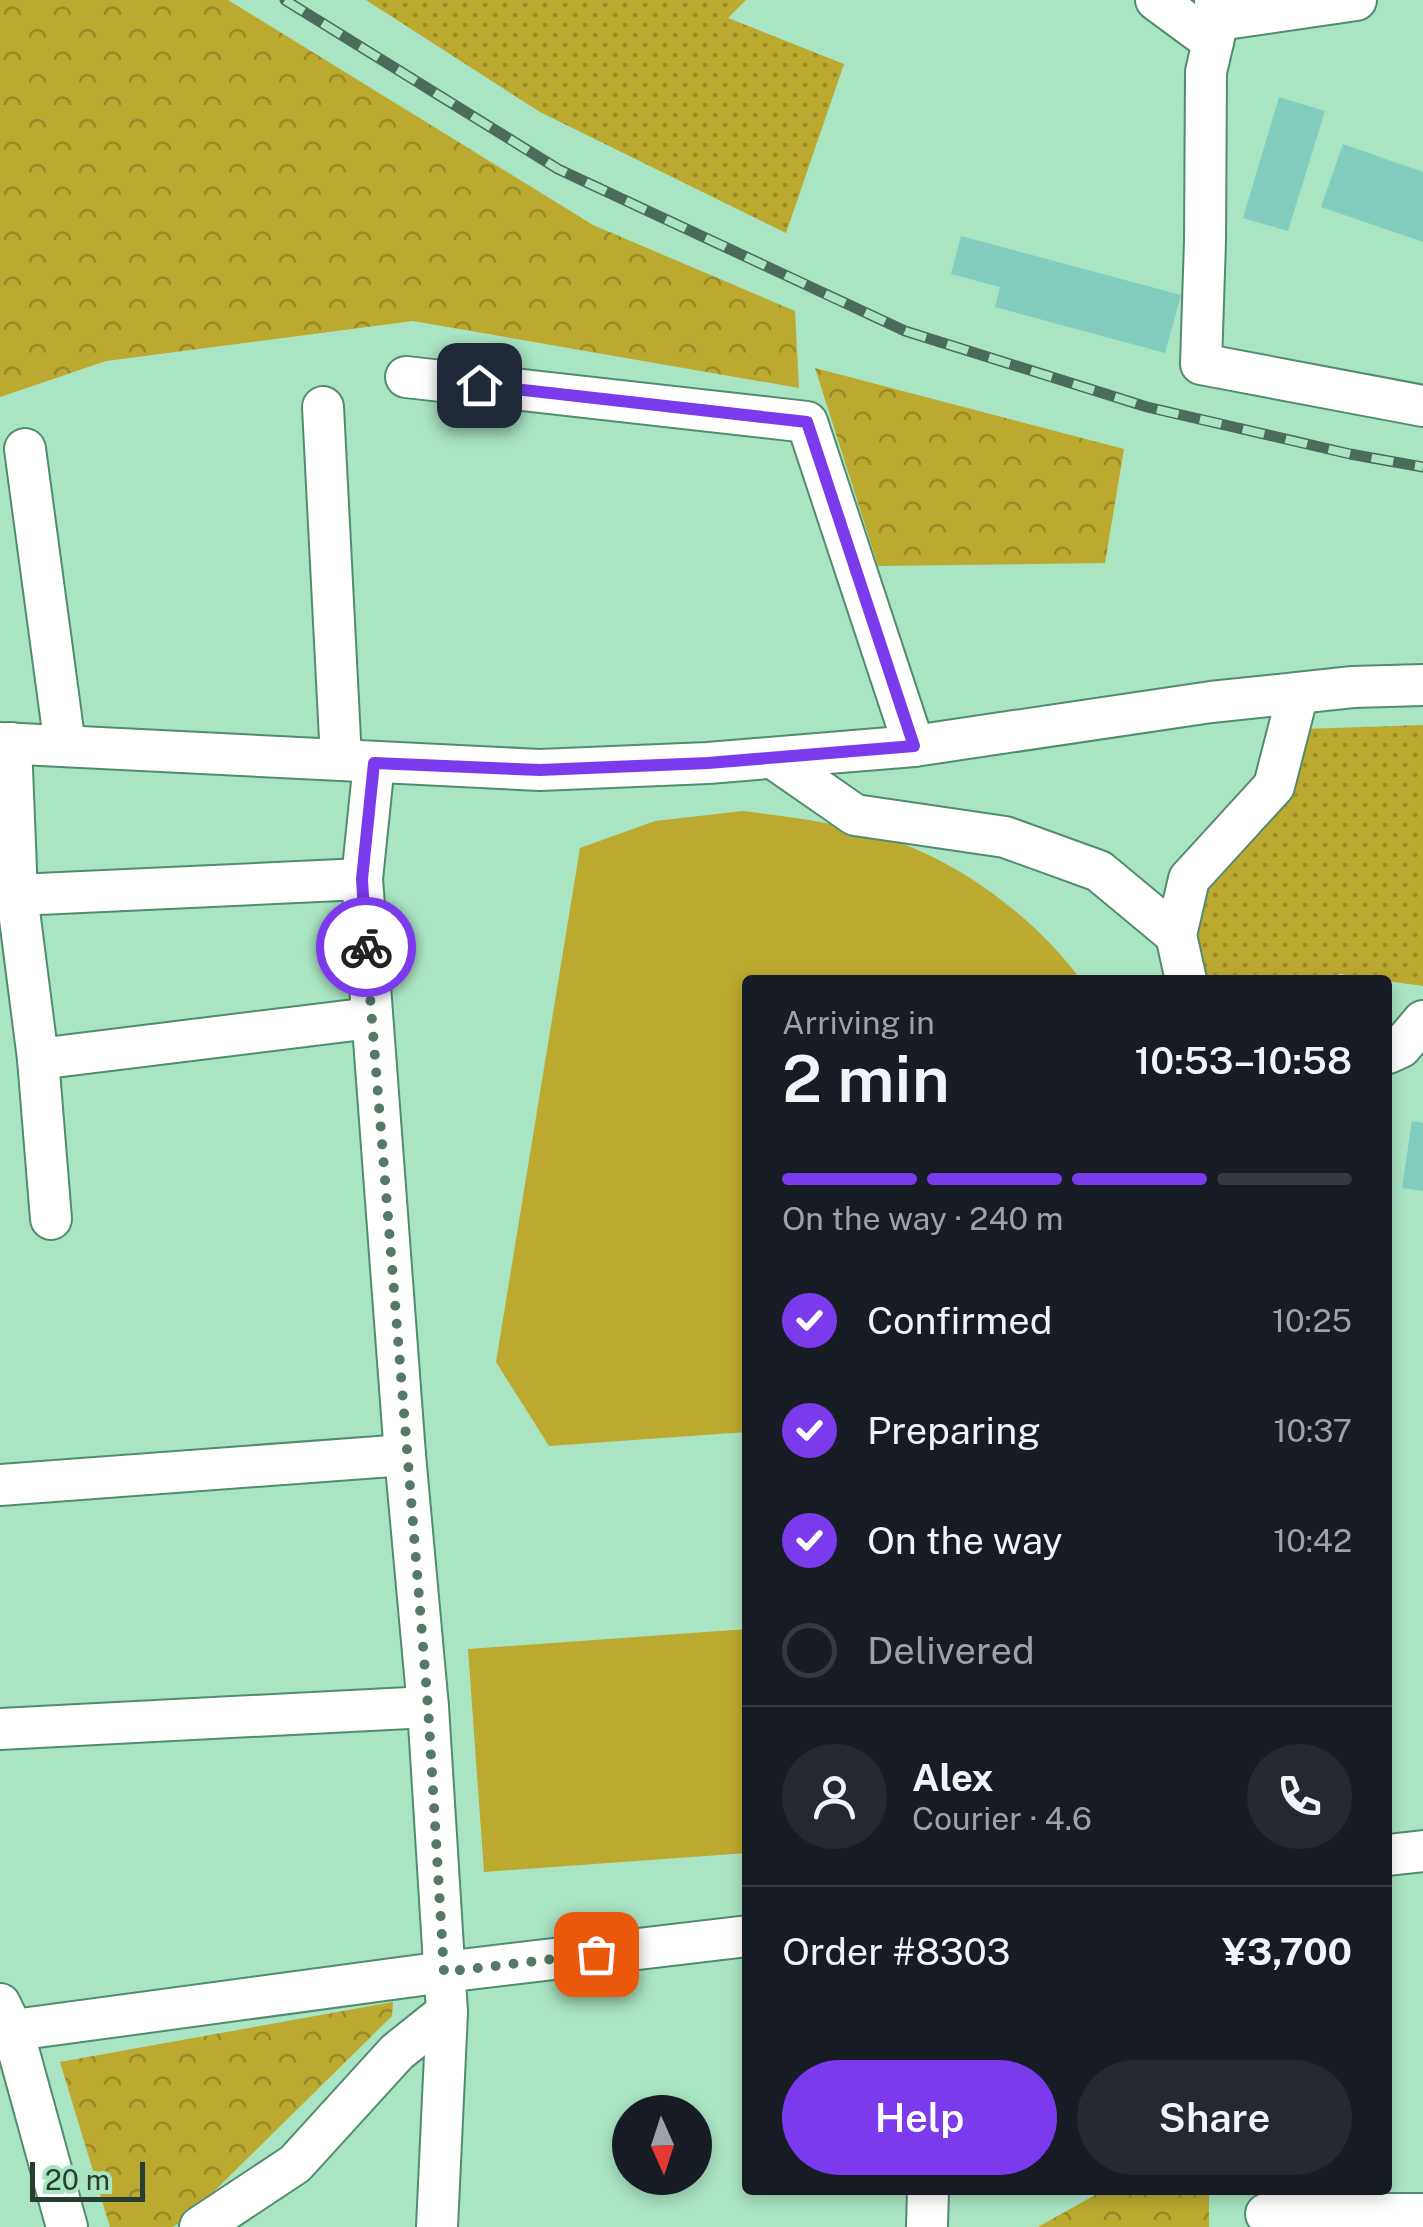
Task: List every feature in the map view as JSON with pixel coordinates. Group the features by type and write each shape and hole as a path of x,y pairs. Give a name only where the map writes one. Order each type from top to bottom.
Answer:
{"street":[{"path":"1156,0 1215,21 1356,0"},
{"path":"1215,21 1206,72 1206,242 1200,364 1423,406"},
{"path":"406,377 807,422 914,746"},
{"path":"323,408 358,761 370,1018 428,1707 446,1992 437,2227"},
{"path":"25,449 65,746"},
{"path":"51,1219 38,1060 17,895 6,743 540,770 914,746 1212,702 1353,687 1423,686"},
{"path":"1185,975 1176,935 1189,879 1274,786 1298,693"},
{"path":"773,758 855,815 1005,836 1099,871 1176,935"},
{"path":"17,895 362,879"},
{"path":"38,1060 370,1018"},
{"path":"1392,1051 1402,1047 1423,1021"},
{"path":"0,1485 405,1454"},
{"path":"0,1729 428,1707"},
{"path":"1392,1855 1423,1851"},
{"path":"66,2227 4,2022 446,1992 742,1937"},
{"path":"200,2227 294,2164 397,2052 446,1992"},
{"path":"927,2227 928,2195"},
{"path":"1267,2210 1423,2214"}],"green space":[{"path":"0,0 228,0 593,225 795,311 799,388 413,321 106,361 0,397"},
{"path":"366,0 746,0 728,18 844,64 786,233 540,112"},
{"path":"815,368 1124,449 1105,563 878,566"},
{"path":"1423,725 1423,986 1392,982 1392,975 1206,975 1198,938 1204,894 1286,802 1303,729"},
{"path":"743,811 881,836 925,853 1000,899 1045,938 1077,975 742,975 742,1432 549,1446 496,1362 580,848 655,821"},
{"path":"742,1629 742,1853 484,1872 468,1649"},
{"path":"393,2002 392,2016 186,2219 173,2227 110,2227 60,2062"},
{"path":"1095,2195 1209,2195 1209,2227 1038,2227"}],"building":[{"path":"1279,97 1325,111 1288,231 1243,218"},
{"path":"1343,144 1423,172 1423,242 1321,207"},
{"path":"961,236 1181,295 1165,353 995,307 1000,287 951,274"},
{"path":"1412,1121 1423,1123 1423,1191 1402,1188"}],"railway":[{"path":"285,0 558,169 905,331 1147,407 1423,467"}],"way so far":[{"path":"366,947 428,1707 444,1972 596,1954"}],"route":[{"path":"366,947 362,879 374,763 540,770 708,763 914,746 807,422 479,385"}]}
